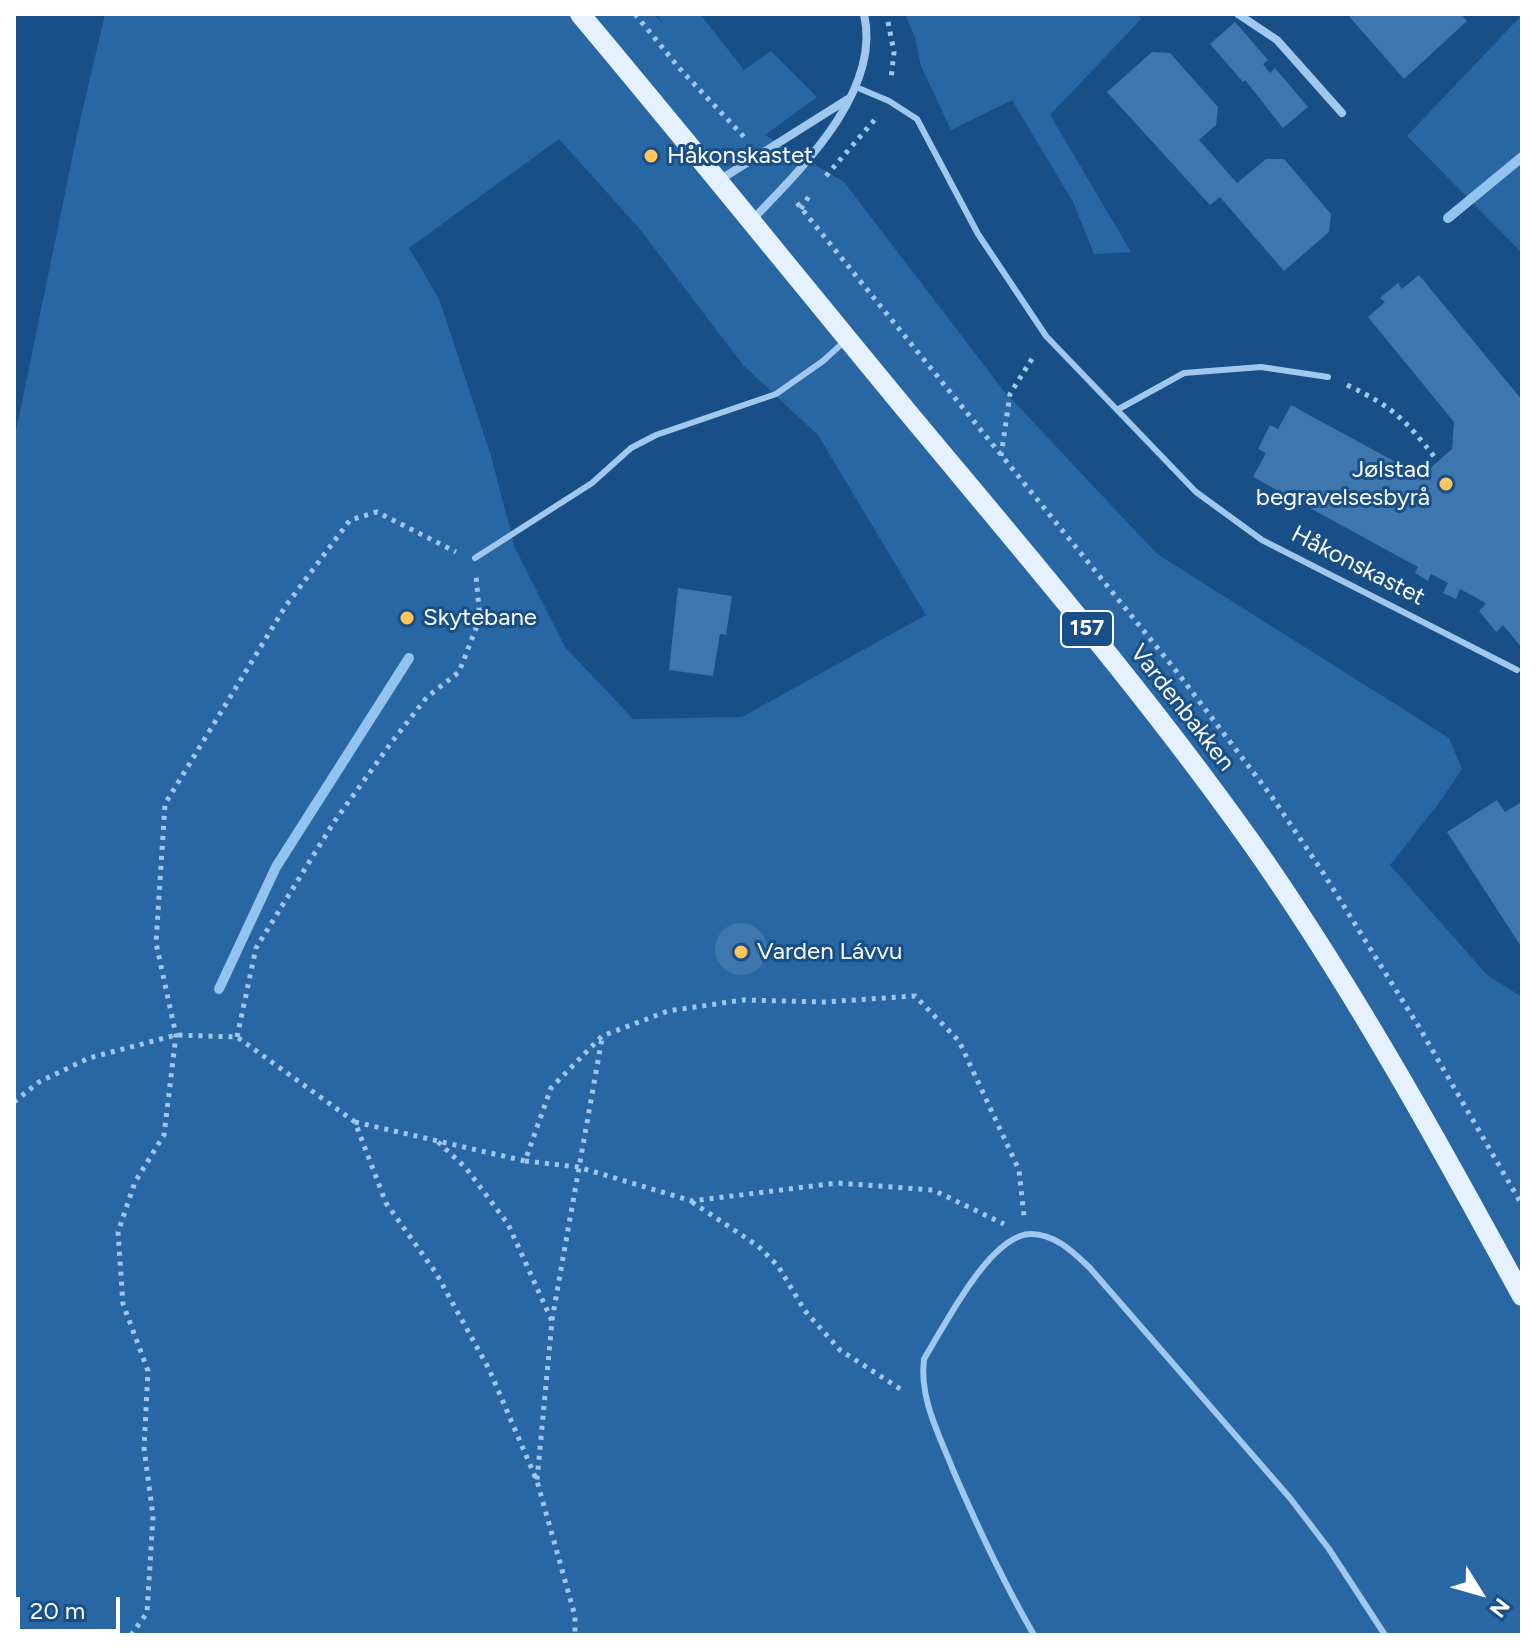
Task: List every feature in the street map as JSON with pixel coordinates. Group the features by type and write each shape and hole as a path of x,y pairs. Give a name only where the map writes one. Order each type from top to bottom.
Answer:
{"main road":[{"name":"Vardenbakken","path":"580,14 1180,745 1259,854 1365,1020 1522,1296"}],"street":[{"path":"752,221 830,132 856,87 862,71 866,41 864,14"},
{"path":"1238,14 1277,40 1342,113"},
{"path":"718,181 849,98"}],"lane":[{"name":"Håkonskastet","path":"856,87 889,101 917,119 978,234 1046,336 1196,492 1262,540 1517,670"},
{"path":"475,558 592,483 631,448 656,435 776,394 823,361 848,338"},
{"path":"1117,410 1184,373 1261,367 1328,377"},
{"path":"1034,1635 996,1569 928,1409 922,1378 924,1359 992,1253 1026,1234 1047,1237 1069,1247 1089,1267 1290,1498 1329,1549 1385,1635"}],"path":[{"path":"635,14 680,69 759,154"},
{"path":"1001,457 1010,394 1046,336"},
{"path":"1328,377 1379,400 1406,420 1436,459"},
{"path":"131,1635 147,1613 153,1516 144,1448 148,1371 123,1304 118,1232 135,1182 164,1135 176,1035 156,943 165,804 285,607 350,520 377,512 462,556 475,558 480,618 459,672 427,697 391,743 334,822 256,948 237,1037"},
{"path":"525,1161 551,1088 602,1036 668,1011 743,1000 824,1002 915,996 959,1041 1013,1155 1019,1170 1026,1234"},
{"path":"14,1102 39,1082 89,1058 176,1035 237,1037 355,1122 525,1161 578,1167 692,1201 758,1246 778,1266 805,1311 840,1350 882,1375 928,1409"},
{"path":"537,1481 552,1321 602,1036"},
{"path":"355,1122 386,1203 436,1273 489,1369 537,1481 575,1616 575,1635"},
{"path":"437,1142 466,1168 508,1224 552,1321"},
{"path":"692,1201 837,1183 933,1190 1026,1234"}],"shaded area":[{"path":"105,14 654,14 665,26 656,14 700,14 744,70 771,51 817,97 765,135 844,182 1003,390 1157,554 1449,738 1462,769 1390,865 1487,975 1522,997 1522,1635 14,1635 14,441","holes":["559,139 639,228 743,365 818,435 926,615 742,717 633,719 565,647 515,548 491,456 439,299 409,248"]},
{"path":"905,14 1137,14 1141,19 1050,115 1131,252 1094,254 1073,202 1012,100 951,130 921,66 915,37"},
{"path":"1517,14 1522,14 1522,253 1407,136 1519,18"}],"building":[{"path":"1347,14 1461,14 1467,21 1404,79"},
{"path":"1235,22 1268,60 1263,64 1270,73 1275,68 1308,107 1283,128 1245,80 1243,82 1210,44"},
{"path":"1152,52 1170,53 1218,107 1216,125 1199,140 1237,183 1266,159 1284,159 1331,214 1329,232 1284,271 1220,197 1210,205 1107,92"},
{"path":"1419,275 1522,400 1522,648 1503,625 1496,632 1479,611 1486,604 1484,602 1460,589 1456,599 1443,593 1448,583 1431,574 1428,581 1415,573 1418,567 1253,477 1266,453 1258,449 1270,425 1278,429 1291,405 1421,476 1452,449 1454,422 1368,317 1385,302 1380,298 1398,283 1402,289"},
{"path":"678,588 732,596 726,635 720,634 713,676 669,670"},
{"path":"1497,800 1505,812 1522,802 1522,948 1447,832"},
{"name":"Varden Lávvu","path":"741,923 760,930 767,949 760,968 741,975 722,968 715,949 722,930"}],"waterway":[{"path":"1448,218 1522,157"},
{"path":"219,989 276,867 409,658"}],"place":[{"name":"Håkonskastet","path":"651,156"},
{"name":"Jølstad begravelsesbyrå","path":"1446,484"},
{"name":"Skytebane","path":"407,618"},
{"name":"Varden Lávvu","path":"741,952"}]}
